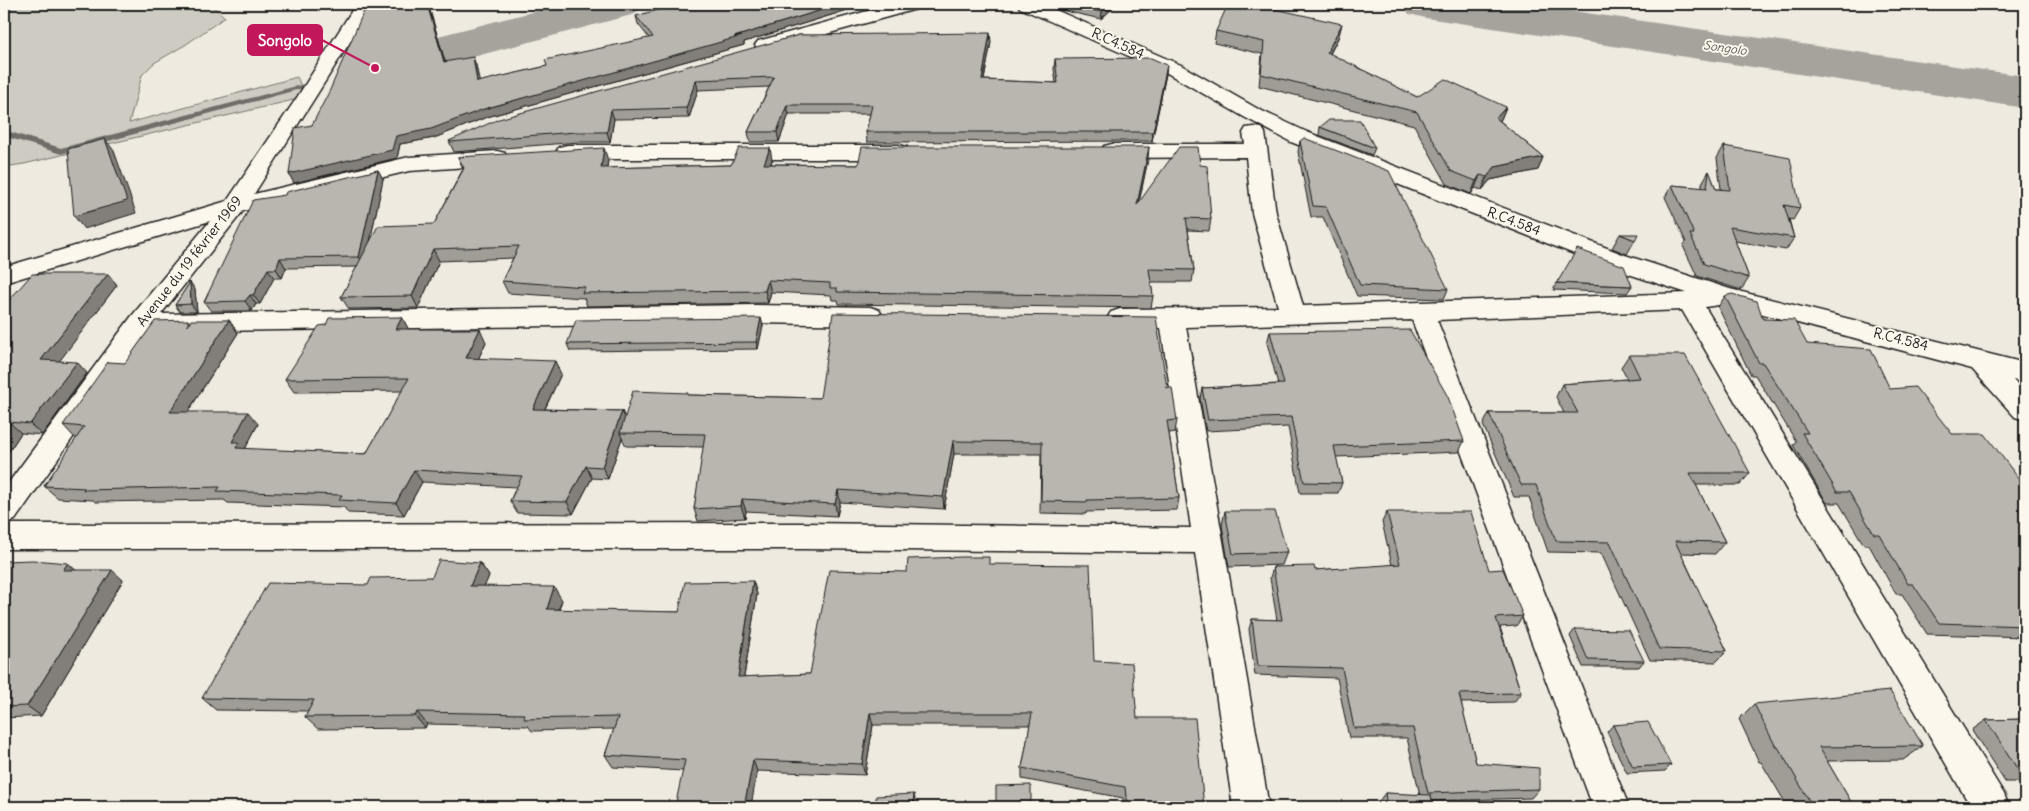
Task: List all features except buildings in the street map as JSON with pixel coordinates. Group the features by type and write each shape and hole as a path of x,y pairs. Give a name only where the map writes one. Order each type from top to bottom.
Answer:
{"street":[{"name":"Avenue du 19 février 1969","path":"4,511 140,323 235,206 306,99 365,4"},
{"path":"742,51 913,4"},
{"name":"R.C4.584","path":"1027,4 1174,69 1251,113 1307,140 1616,261 1725,296 2025,373"},
{"path":"1251,113 1264,213 1293,314"},
{"path":"409,164 447,142"},
{"path":"1088,151 1256,150"},
{"path":"551,154 579,151 920,152"},
{"path":"4,275 235,206 409,164 513,156"},
{"path":"1093,318 1172,319 1421,311 1689,301 1725,296"},
{"path":"1689,301 1991,807"},
{"path":"1421,311 1611,807"},
{"path":"140,323 756,314 894,316"},
{"path":"1172,319 1251,807"},
{"path":"1979,360 2025,410"},
{"path":"4,537 804,536 1208,541"}],"shaded area":[{"path":"4,4 212,4 225,17 185,45 154,63 142,75 129,123 297,77 306,97 24,164 4,167"}],"waterway":[{"name":"Songolo","path":"375,68 618,4"},
{"name":"Songolo","path":"1426,4 2025,92"},
{"path":"4,133 61,151 307,86"}],"place":[{"name":"Songolo","path":"375,68"}]}
